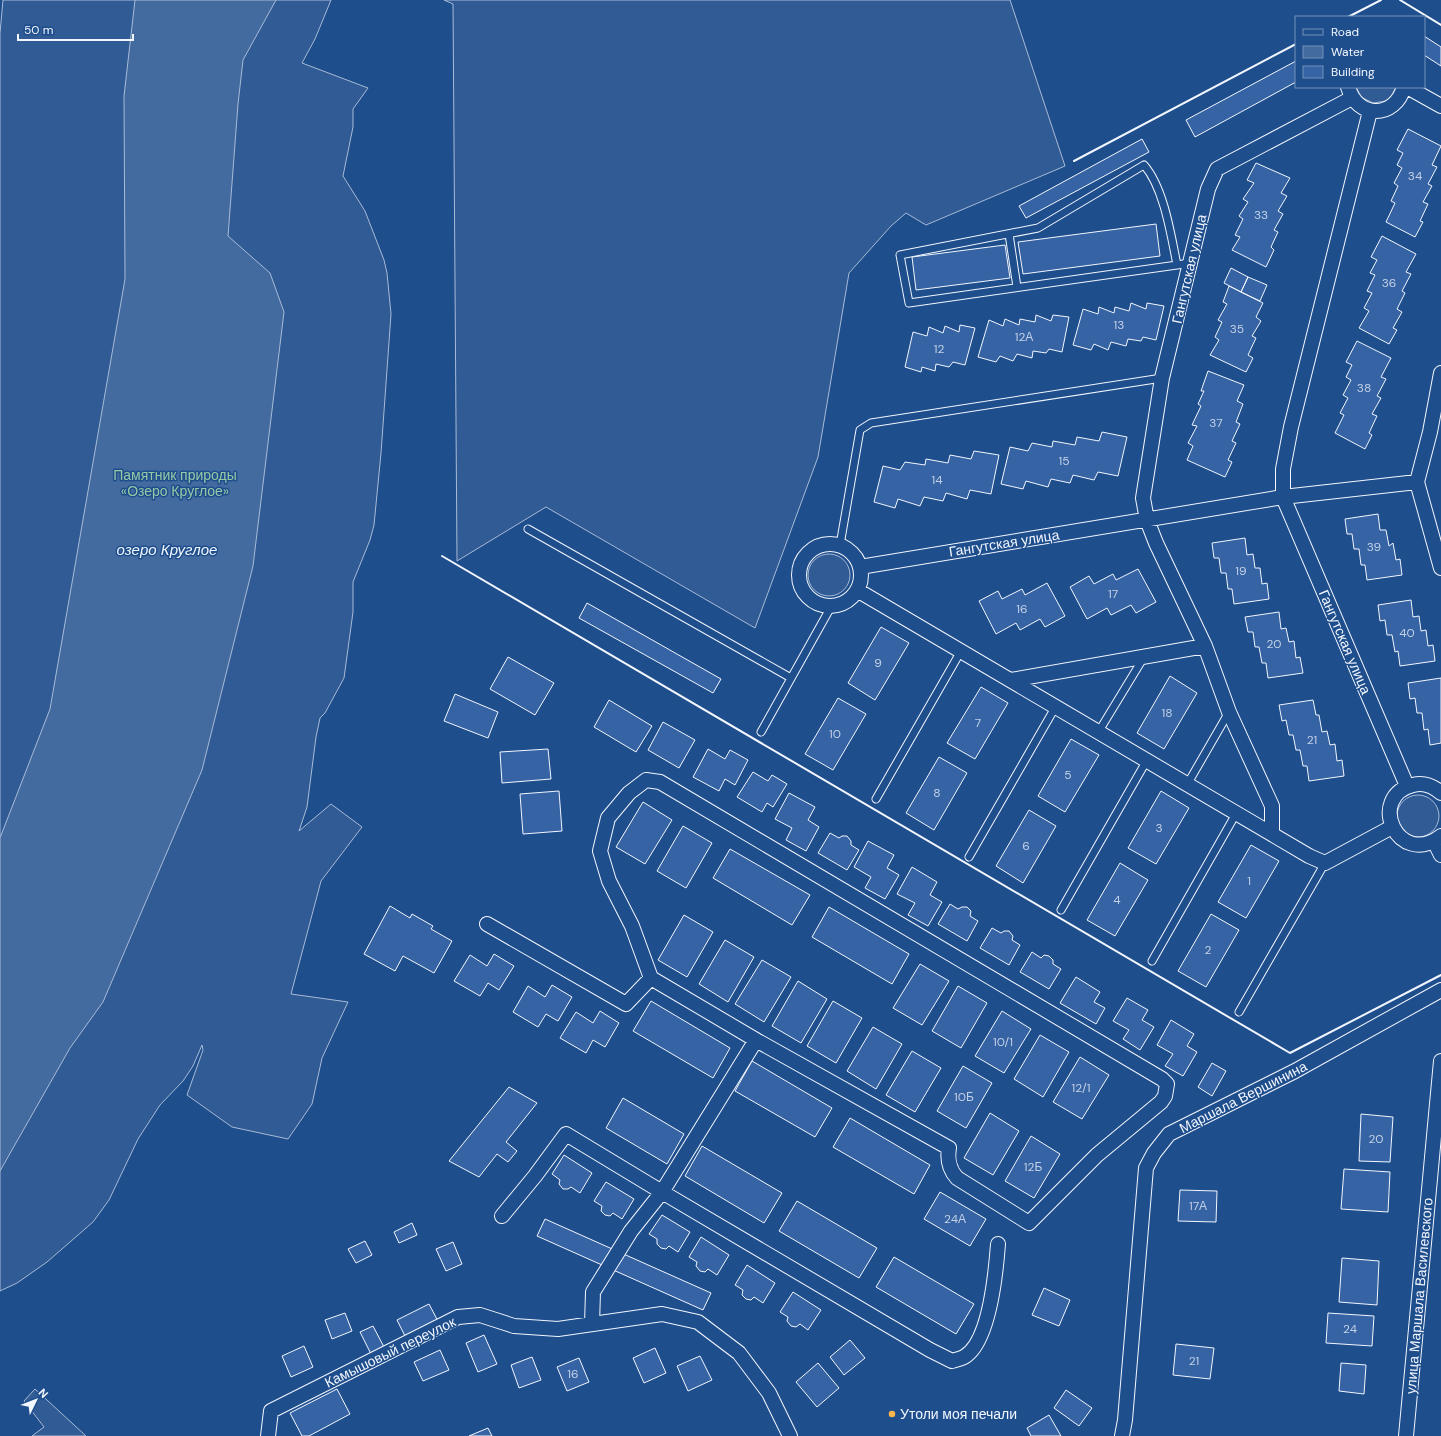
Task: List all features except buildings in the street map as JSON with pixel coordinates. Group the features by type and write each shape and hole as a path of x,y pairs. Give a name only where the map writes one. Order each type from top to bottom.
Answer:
{"street":[{"path":"1370,111 1388,109 1396,103 1406,88"},
{"path":"1408,88 1441,106"},
{"name":"Гангутская улица","path":"1272,832 1272,806 1230,712 1205,646 1156,543 1147,520 1143,498 1162,378 1183,264 1208,189 1217,169 1350,92 1362,108 1370,111 1291,427 1283,469 1283,497 1407,786"},
{"path":"1441,373 1435,433 1417,482 1438,547 1441,568"},
{"name":"Гангутская улица","path":"860,567 1283,497 1417,482"},
{"path":"820,545 840,545 849,550 856,558 860,567 861,577 857,590 845,602 832,605 815,602 807,595 802,587 799,577 800,567 808,554 820,545"},
{"path":"857,590 1272,832 1309,856 1325,863 1392,827"},
{"path":"1011,680 1205,646"},
{"path":"646,780 660,782 667,786 1155,1075 1166,1084 1165,1096 1161,1102 1097,1155 1029,1223 957,1178 950,1170 948,1156 949,1148 756,1040 651,978 632,926 609,881 600,851 608,818 630,793 646,780"},
{"path":"1441,793 1428,785 1417,784 1407,786 1399,792 1393,800 1389,818 1392,827 1398,835 1414,844 1424,844 1437,838 1441,855"},
{"path":"487,924 626,1004 651,978"},
{"name":"Маршала Вершинина","path":"1122,1436 1126,1420 1146,1168 1154,1153 1169,1134 1295,1071 1441,990"},
{"path":"592,1324 593,1292 631,1231 662,1192 756,1040"},
{"name":"улица Маршала Василевского","path":"1406,1436 1441,1061"},
{"path":"502,1216 535,1176 566,1134 930,1350 952,1361 964,1357 972,1349 987,1322 996,1267 998,1244"},
{"name":"Камышовый переулок","path":"268,1436 271,1411 458,1317 480,1315 514,1326 558,1329 662,1314 698,1322 739,1353 769,1393 790,1436"}],"lane":[{"path":"1144,165 1150,172 1167,214 1183,264 909,302 900,255 1038,228 1144,165"},
{"path":"1009,234 1017,287"},
{"path":"840,545 860,430 871,423 1162,378"},
{"path":"528,529 791,678"},
{"path":"761,732 832,605"},
{"path":"876,799 962,651"},
{"path":"1099,731 1144,657"},
{"path":"969,857 1056,706"},
{"path":"1188,783 1230,712"},
{"path":"1061,910 1147,760"},
{"path":"1152,961 1237,812"},
{"path":"1239,1012 1325,863"}],"shaded area":[{"name":"Памятник природы «Озеро Круглое»","path":"3,0 331,0 315,39 302,63 368,88 353,109 353,127 343,176 365,211 384,260 387,273 391,314 374,525 370,540 353,582 353,612 344,678 325,713 320,718 316,737 307,807 299,831 331,804 362,827 321,881 291,994 348,1002 322,1058 312,1104 288,1139 232,1127 187,1095 203,1050 202,1045 193,1066 183,1081 160,1105 138,1139 109,1200 93,1222 47,1262 17,1283 0,1291 0,33"},
{"path":"444,0 1010,0 1065,166 926,225 906,213 891,226 849,273 818,457 755,628 546,507 457,561 453,4"},
{"path":"1356,88 1396,88 1391,97 1386,101 1373,103 1361,97"},
{"path":"829,554 844,560 850,575 844,590 829,596 814,590 808,575 814,560"},
{"path":"1418,795 1433,801 1439,816 1433,831 1418,837 1403,831 1397,816 1403,801"},
{"path":"35,1389 86,1436 32,1436 44,1427 24,1401"}],"water":[{"name":"озеро Круглое","path":"135,0 276,0 243,60 238,104 228,236 270,273 284,312 253,566 202,770 103,1002 70,1048 0,1171 0,838 50,709 125,279 124,96"}],"wall":[{"path":"1350,16 1381,0"},
{"path":"1400,0 1441,25"},
{"path":"1074,161 1295,45"},
{"path":"442,556 1290,1053 1441,975"}],"place":[{"name":"Утоли моя печали","path":"892,1414"}]}
